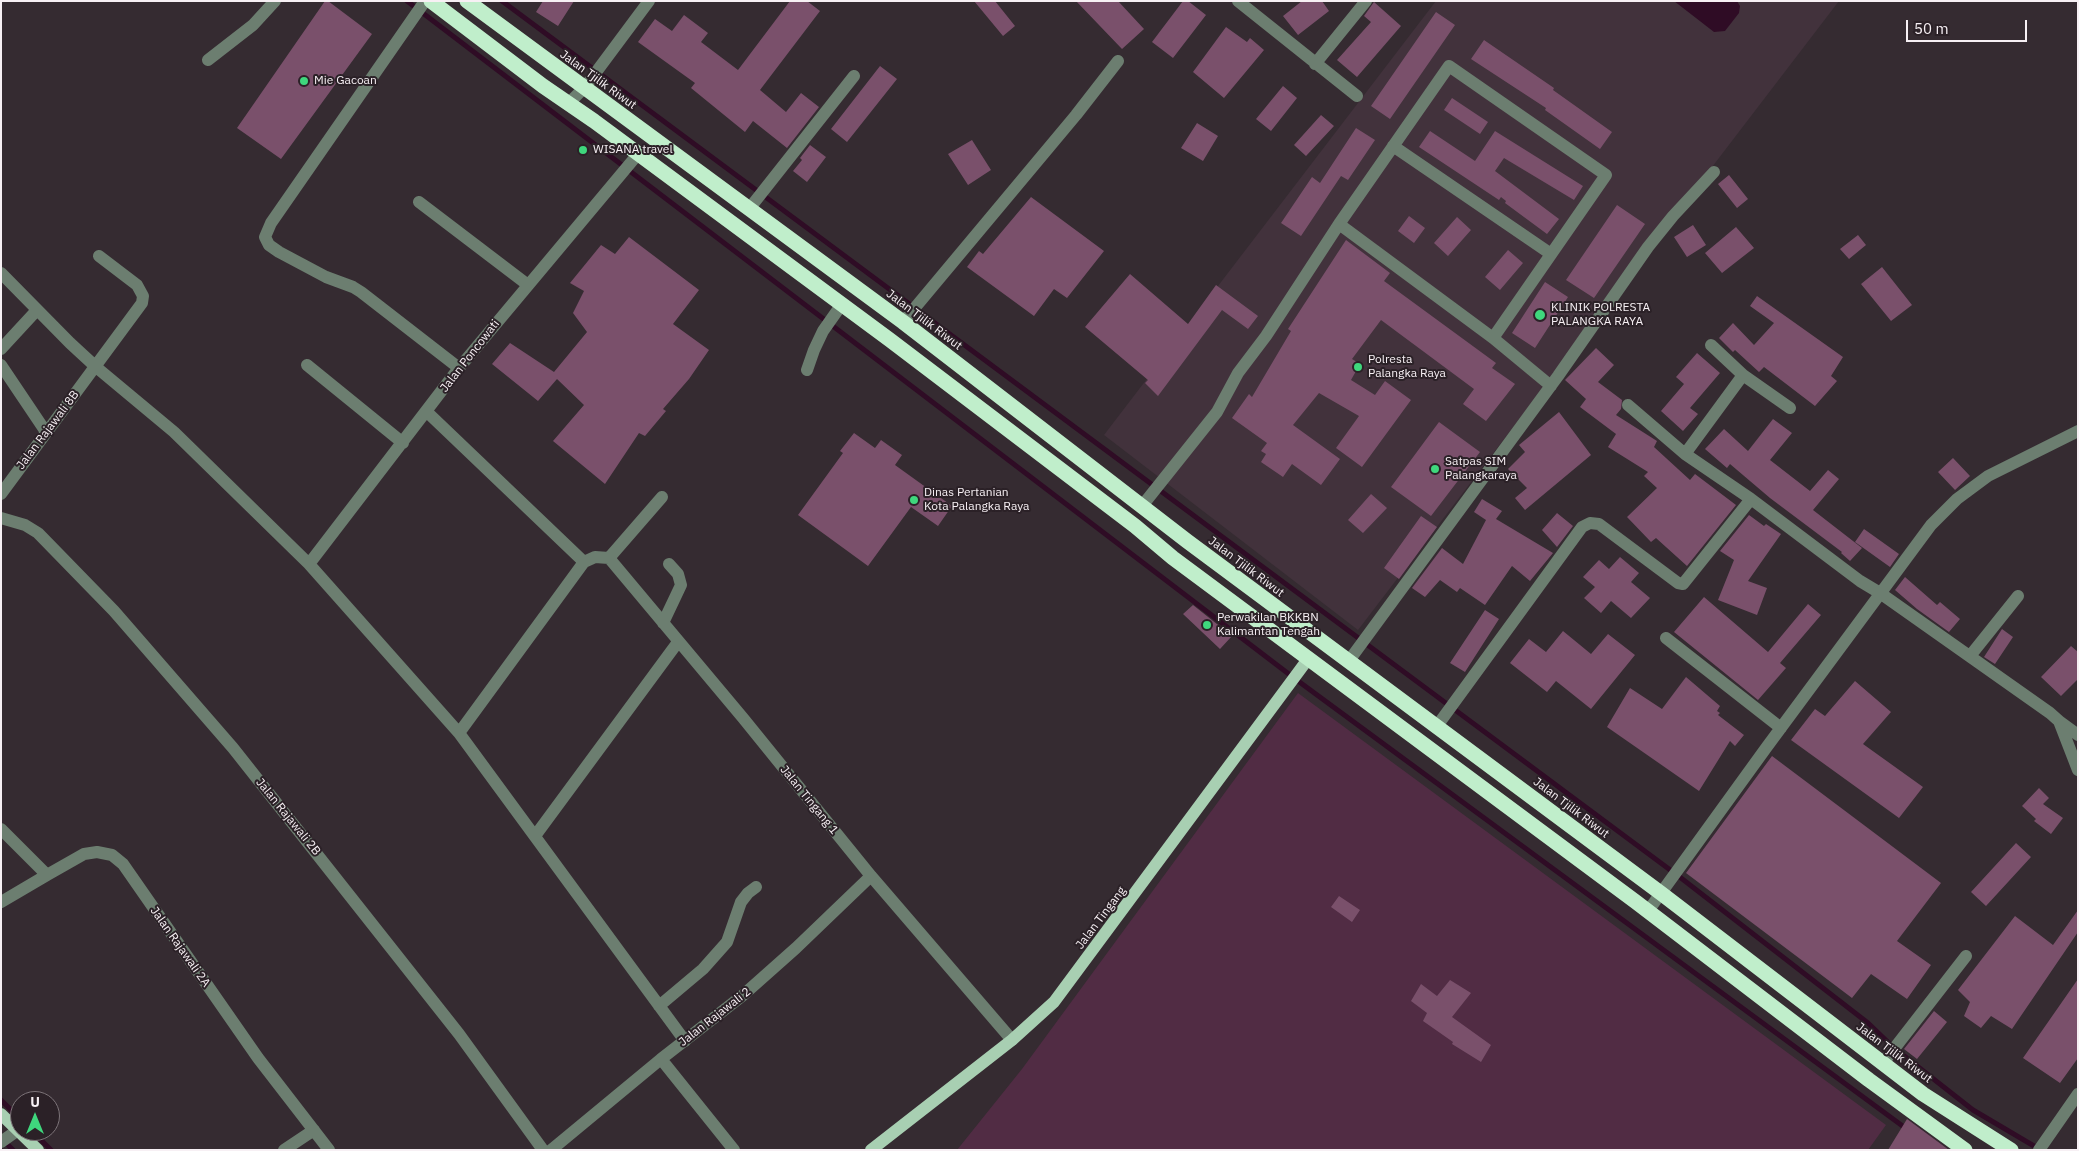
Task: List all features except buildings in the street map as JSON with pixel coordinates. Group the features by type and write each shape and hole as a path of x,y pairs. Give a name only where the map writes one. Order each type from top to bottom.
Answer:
{"highway":[{"path":"431,1 842,304 1135,526 1173,558 1648,911 1869,1080 1965,1150"},
{"name":"Jalan Tjilik Riwut","path":"467,1 903,322 1348,662 1662,894 1883,1063 1945,1109 2011,1150"},
{"path":"1135,526 1145,508"}],"main road":[{"name":"Jalan Tingang","path":"871,1150 1012,1040 1041,1015 1068,986 1308,659"},
{"path":"1,1114 9,1136 38,1150"}],"street":[{"path":"208,60 253,25 275,1"},
{"path":"425,1 271,223 266,237 269,245 279,252 326,277 353,286 459,368"},
{"path":"569,103 585,87 650,1"},
{"path":"1238,1 1357,96"},
{"path":"1316,64 1366,1"},
{"path":"903,322 1076,116 1118,61"},
{"path":"1145,508 1218,412 1238,374 1266,336 1339,224 1449,66 1606,174 1493,338"},
{"path":"749,209 854,76"},
{"path":"1393,146 1551,254"},
{"name":"Jalan Poncowati","path":"309,564 459,368 638,154"},
{"path":"1348,662 1551,386 1648,247 1673,216 1714,172"},
{"path":"419,202 528,285"},
{"path":"1339,224 1493,338 1551,386"},
{"name":"Jalan Rajawali 8B","path":"1,494 138,309 143,296 138,285 99,256"},
{"path":"1,273 96,367 174,432 309,564 459,733 685,1041"},
{"path":"807,370 823,331 842,304"},
{"path":"1,349 37,310"},
{"path":"1711,345 1743,375 1790,408"},
{"path":"1,365 46,432"},
{"path":"307,365 403,443"},
{"path":"1685,454 1743,375"},
{"path":"1628,405 1685,454 1751,499 1860,581 1970,656 2078,735"},
{"path":"427,412 584,562"},
{"path":"1648,911 1931,525 1957,499 1988,476 2078,431"},
{"path":"459,733 584,562 595,557 609,558 662,497"},
{"path":"1437,726 1582,526 1590,523 1598,524 1678,583 1683,584 1751,499"},
{"name":"Jalan Rajawali 2B","path":"1,518 25,525 38,533 114,610 226,740 459,1034 543,1150"},
{"name":"Jalan Tingang 1","path":"609,558 743,718 871,876 1012,1040"},
{"path":"663,623 681,585 678,574 669,564"},
{"path":"1970,656 2018,596"},
{"path":"1666,638 1781,728"},
{"path":"535,836 678,642"},
{"path":"2059,721 2078,770"},
{"path":"1,829 47,875"},
{"name":"Jalan Rajawali 2A","path":"1,902 84,854 97,852 112,855 123,864 258,1058 329,1150"},
{"name":"Jalan Rajawali 2","path":"551,1150 661,1059 766,976 871,876"},
{"path":"659,1006 703,969 727,942 741,902 756,886"},
{"path":"1883,1063 1966,956"},
{"path":"661,1059 734,1150"},
{"path":"2039,1150 2078,1094"},
{"path":"284,1150 314,1130"}],"shaded area":[{"name":"Polresta Palangka Raya","path":"1436,1 1839,1 1358,630 1104,435"},
{"path":"1674,1 1737,1 1740,6 1739,13 1725,31 1714,32"},
{"path":"1298,693 1886,1125 1868,1150 957,1150 1022,1069"}],"waterway":[{"path":"407,1 1294,678 1908,1130"},
{"path":"502,1 1681,878 1868,1023 1894,1048 1973,1110 2039,1149"},
{"path":"1,1100 10,1109"},
{"path":"4,1141 13,1150"},
{"path":"42,1141 51,1150"}],"place":[{"name":"Mie Gacoan","path":"304,81"},
{"name":"WISANA travel","path":"583,150"},
{"name":"KLINIK POLRESTA PALANGKA RAYA","path":"1540,315"},
{"name":"Polresta Palangka Raya","path":"1358,367"},
{"name":"Satpas SIM Palangkaraya","path":"1435,469"},
{"name":"Dinas Pertanian Kota Palangka Raya","path":"914,500"},
{"name":"Perwakilan BKKBN Kalimantan Tengah","path":"1207,625"}]}
